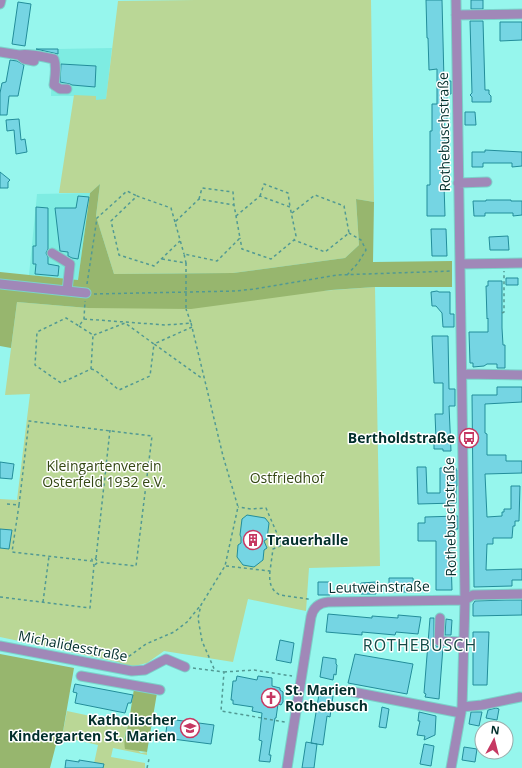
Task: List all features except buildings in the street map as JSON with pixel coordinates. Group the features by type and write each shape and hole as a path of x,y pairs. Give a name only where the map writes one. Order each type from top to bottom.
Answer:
{"street":[{"path":"0,4 1,0"},
{"name":"Rothebuschstraße","path":"451,768 462,710 465,600 456,0"},
{"path":"456,15 522,14"},
{"path":"0,52 19,55 28,53 39,57 54,59 56,70 54,85 56,88 67,89"},
{"path":"19,55 24,59 34,61"},
{"path":"458,182 487,182"},
{"path":"52,254 70,264 67,291"},
{"path":"460,267 522,263"},
{"path":"0,284 86,293"},
{"path":"462,374 522,374"},
{"path":"465,600 473,595 522,594"},
{"name":"Leutweinstraße","path":"288,768 311,617 314,608 321,603 328,602 465,600"},
{"path":"440,618 439,642 464,642"},
{"name":"Michalidesstraße","path":"0,646 132,671 142,670 166,659 185,667"},
{"path":"81,676 160,690"},
{"path":"348,691 462,710 520,697"}],"path":[{"path":"175,222 199,199 202,188 233,192 234,205 236,216 240,238 242,249 271,259 294,240 296,236 288,193 264,184 260,196 236,216"},
{"path":"113,668 146,644 174,632 187,622 201,606 225,566 238,507 223,456 191,323 186,309 186,263 171,208 127,191 97,218 86,293 90,295 235,291 347,275 460,267"},
{"path":"292,213 315,195 344,206 349,233"},
{"path":"137,196 111,221 119,256 154,266 180,241"},
{"path":"260,196 290,207"},
{"path":"199,199 234,205"},
{"path":"347,275 358,263 366,250 362,240 349,233"},
{"path":"294,240 326,252 349,233"},
{"path":"184,254 217,261 240,238"},
{"path":"162,259 186,263"},
{"path":"502,313 504,312 504,263"},
{"path":"79,326 84,319 85,306"},
{"path":"91,368 61,383 35,366 37,332 66,318 93,335"},
{"path":"84,319 166,325 191,323"},
{"path":"93,335 125,323"},
{"path":"125,323 204,379"},
{"path":"154,344 192,327"},
{"path":"91,368 93,335"},
{"path":"91,368 119,390 150,376 154,344"},
{"path":"94,565 98,562 136,566 152,436 29,421 12,552 91,561 92,559 96,558"},
{"path":"98,562 96,558 110,430"},
{"path":"7,504 19,505"},
{"path":"238,507 251,509 266,508 282,545 273,549 269,580 272,589 276,594 308,599 314,608"},
{"path":"43,602 49,556"},
{"path":"0,597 90,608 94,565 91,561"},
{"path":"225,566 270,571"},
{"path":"201,606 198,618 202,642 215,671"},
{"path":"185,667 224,672 254,670 302,677"},
{"path":"224,672 222,711 294,724"},
{"path":"147,768 149,759"}],"shaded area":[{"path":"112,48 106,100 96,100 95,96 51,96 52,66 49,62 3,50"},
{"path":"90,193 78,280 29,275 37,194"}],"green space":[{"path":"371,0 374,202 356,199 359,245 345,258 233,273 114,274 96,216 100,184 90,193 59,193 74,95 96,96 96,100 106,99 118,1"},
{"path":"100,184 96,216 114,274 233,273 345,258 359,245 356,199 374,202 373,262 452,261 452,287 375,287 331,290 191,309 88,308 17,302 11,348 0,346 0,272 78,280 90,193"},
{"name":"Ostfriedhof","path":"375,287 380,566 309,568 306,611 248,599 233,662 164,651 147,663 130,667 118,662 0,637 0,499 17,500 30,394 5,395 17,302 88,308"},
{"path":"0,654 74,668 62,737 57,741 50,768 0,768"},
{"path":"135,682 158,687 147,752 125,749 125,738"},
{"path":"67,711 128,724 124,739 141,753 147,752 147,755 113,748 111,757 145,763 145,768 93,768 98,745 62,737"}],"place":[{"name":"Bertholdstraße","path":"469,438"},
{"name":"Trauerhalle","path":"253,540"},
{"name":"St. Marien Rothebusch","path":"271,698"},
{"name":"Katholischer Kindergarten St. Marien","path":"190,728"}],"district":[{"name":"ROTHEBUSCH","path":"420,645"}],"park label":[{"name":"Kleingartenverein Osterfeld 1932 e.V.","path":"104,474"}]}
